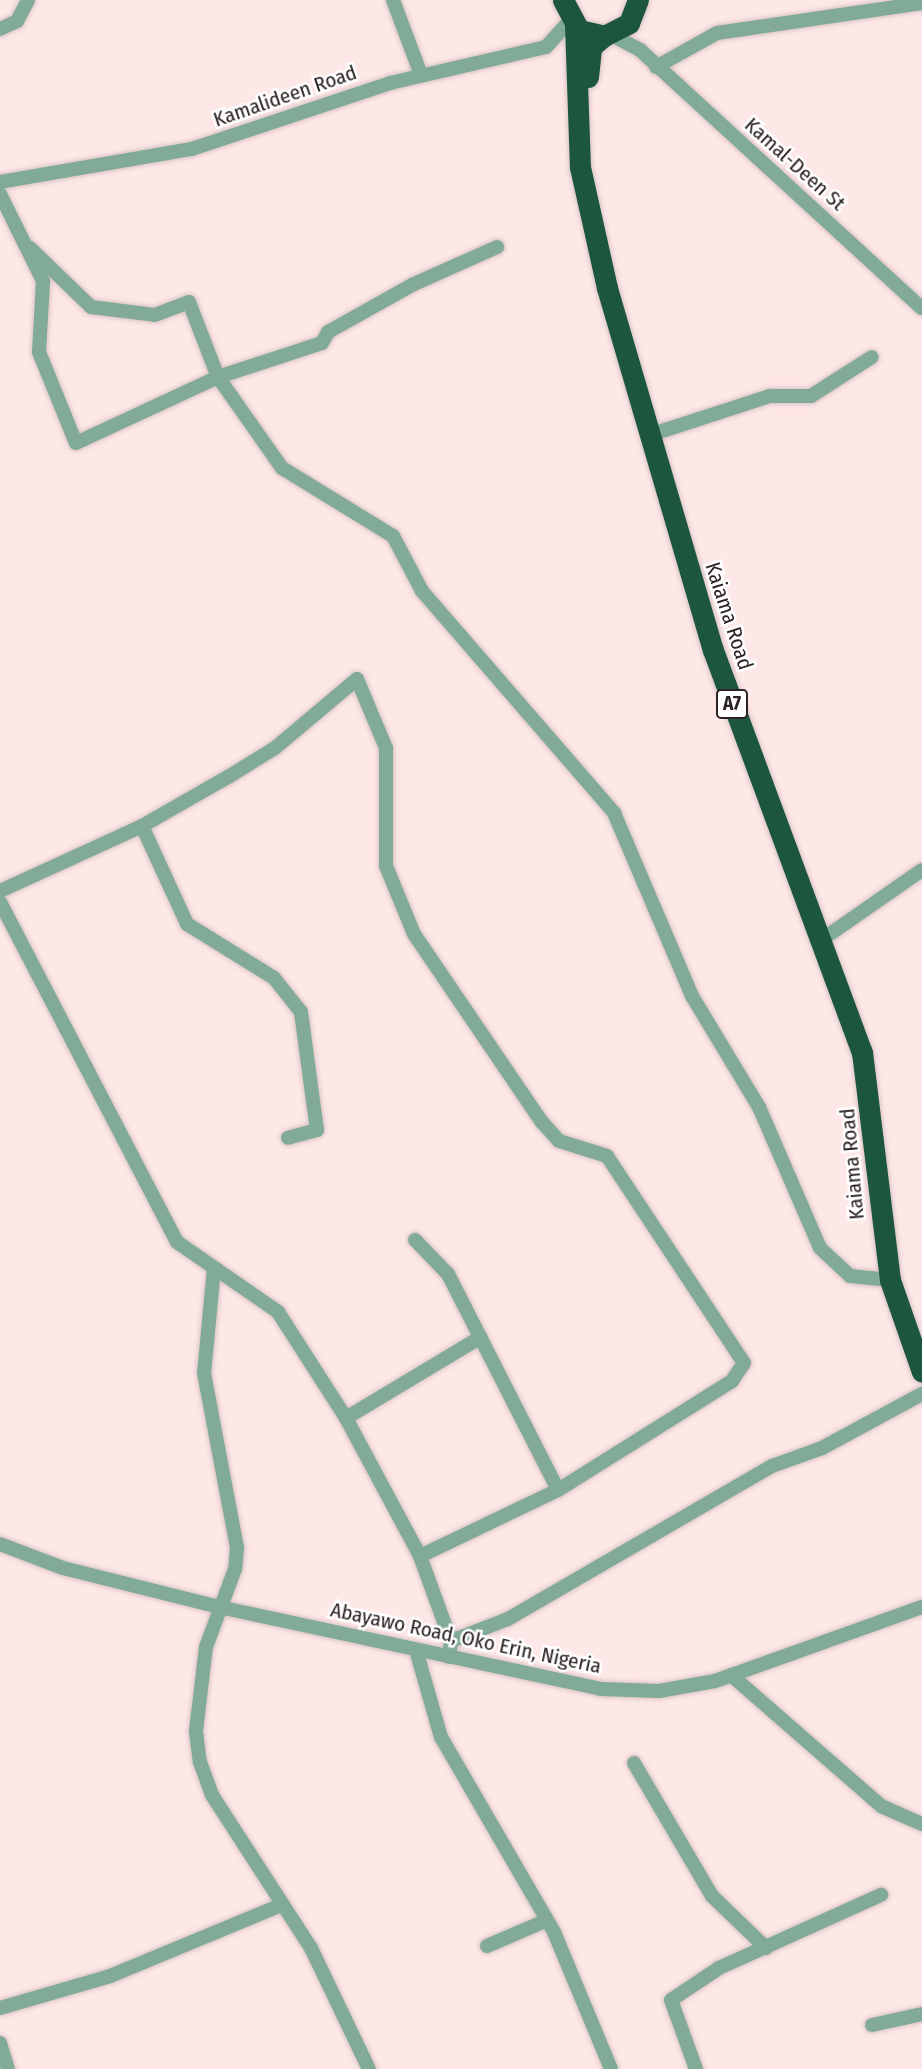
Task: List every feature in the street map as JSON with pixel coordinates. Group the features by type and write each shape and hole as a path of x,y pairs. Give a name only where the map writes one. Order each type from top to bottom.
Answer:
{"highway":[{"path":"569,15 607,35 637,6"},
{"name":"Kaiama Road","path":"569,15 578,156 598,251 713,650 862,1052 890,1280 922,1372"},
{"name":"Kaiama Road","path":"607,35 594,42 588,61 590,169 659,432 757,748 874,1054 899,1271 922,1344"}],"street":[{"path":"0,29 17,21 28,0"},
{"path":"393,0 421,75"},
{"path":"656,67 717,33 922,3"},
{"path":"607,35 640,50 637,6"},
{"name":"Kamalideen Road","path":"0,182 192,149 421,75 546,47 569,15"},
{"name":"Kamal-Deen St","path":"640,50 922,308"},
{"path":"0,194 30,248 46,298 39,352 76,443 218,377 322,343 328,332 414,284 498,247"},
{"path":"30,248 91,307 155,315 189,302 218,377 282,468 393,536 422,590 614,813 692,996 759,1107 820,1248 850,1276 890,1280"},
{"path":"659,432 770,396 811,396 872,357"},
{"path":"0,891 142,826 275,748 357,679 386,748 386,866 414,934 542,1122 559,1140 607,1156 744,1363 733,1381 558,1490 420,1556"},
{"path":"142,826 187,924 274,978 301,1012 317,1130 288,1138"},
{"path":"830,934 922,870"},
{"path":"0,902 162,1217 186,1251 278,1312 346,1418 420,1556 452,1641 449,1657"},
{"path":"415,1240 448,1274 558,1490"},
{"path":"214,1268 204,1373 237,1548 206,1647 196,1731 200,1762 212,1795 311,1948 369,2069"},
{"path":"346,1418 481,1337"},
{"path":"452,1641 508,1619 772,1466 822,1448 922,1394"},
{"name":"Abayawo Road, Oko Erin, Nigeria","path":"0,1544 63,1568 219,1607 600,1689 659,1691 731,1675 922,1607"},
{"path":"416,1650 441,1737 545,1921 611,2069"},
{"path":"731,1675 881,1806 922,1824"},
{"path":"634,1763 712,1896 766,1948"},
{"path":"696,2069 671,2000 719,1968 881,1895"},
{"path":"0,2008 110,1976 281,1905"},
{"path":"487,1946 545,1921"},
{"path":"872,2025 922,2014"},
{"path":"0,2043 8,2069"}]}
